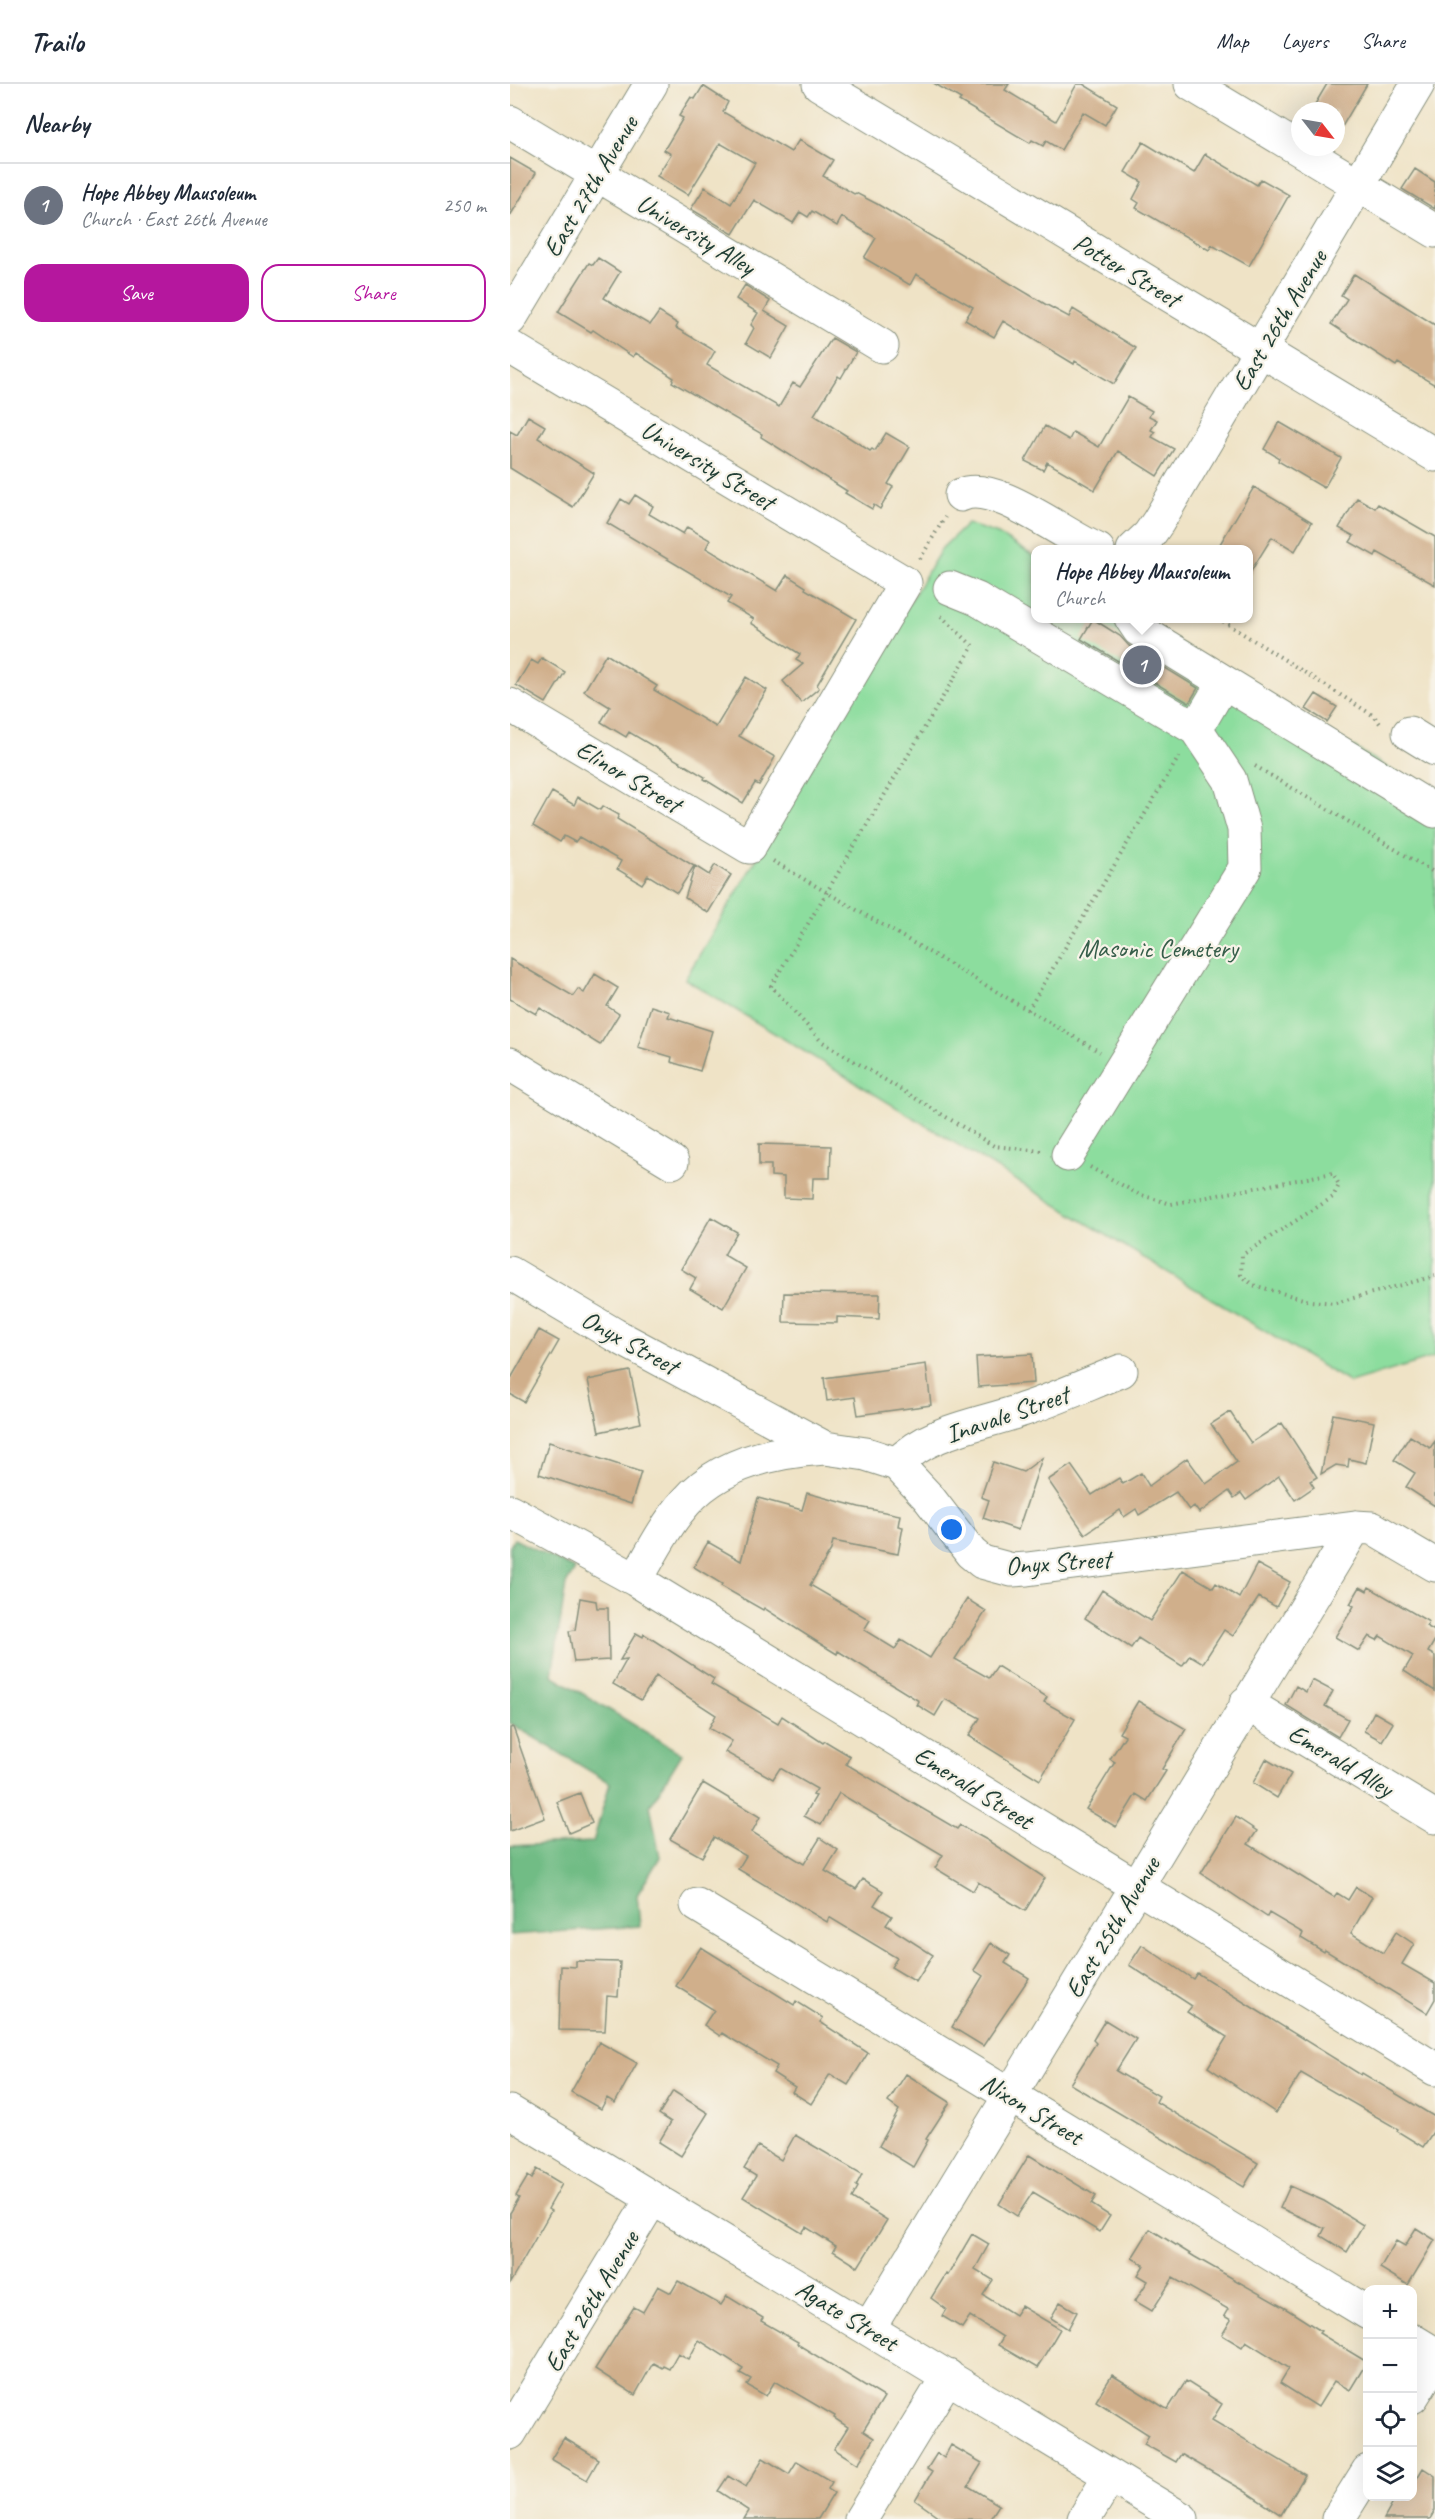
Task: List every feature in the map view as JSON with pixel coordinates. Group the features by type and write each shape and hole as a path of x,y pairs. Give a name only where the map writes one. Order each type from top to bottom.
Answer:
{"street":[{"name":"East 27th Avenue","path":"510,319 651,84"},
{"name":"Potter Street","path":"819,84 1435,455"},
{"path":"1191,84 1435,231"},
{"name":"East 26th Avenue","path":"1138,545 1149,535 1158,522 1418,84"},
{"name":"University Alley","path":"510,122 882,346"},
{"name":"University Street","path":"510,347 905,583"},
{"path":"961,495 976,490 998,495 1091,545"},
{"path":"749,847 905,583"},
{"path":"944,601 977,599 1205,742 1230,780 1244,830 1245,868 1068,1155"},
{"path":"1134,623 1139,630 1435,811"},
{"path":"1205,742 1223,682"},
{"name":"Elinor Street","path":"510,705 749,847"},
{"path":"510,1064 672,1162"},
{"name":"Onyx Street","path":"510,1273 615,1335 825,1448 866,1454 897,1464 928,1497 971,1553 982,1562 1012,1570 1355,1527 1372,1528 1433,1558"},
{"name":"Inavale Street","path":"897,1464 908,1453 932,1440 1023,1410 1121,1371"},
{"path":"636,1580 672,1519 697,1490 730,1470 755,1460 793,1450 825,1448"},
{"name":"Emerald Street","path":"510,1511 636,1580 1435,2068"},
{"name":"East 25th Avenue","path":"869,2328 1011,2097 1246,1703 1355,1527"},
{"name":"Emerald Alley","path":"1246,1703 1435,1817"},
{"name":"Nixon Street","path":"697,1905 1363,2310"},
{"name":"Agate Street","path":"510,2112 1182,2519"},
{"name":"East 26th Avenue","path":"510,2433 652,2199"},
{"path":"1417,2343 1435,2354"},
{"path":"1415,2393 1435,2360"},
{"path":"861,2519 948,2376"},
{"path":"1084,2519 1110,2476"},
{"path":"1338,2519 1363,2479"}],"path":[{"path":"905,583 961,495"},
{"path":"944,601 973,646 825,891 771,986 822,1041 994,1146 1068,1155 1138,1194 1171,1204 1333,1173 1339,1185 1334,1197 1242,1255 1241,1275 1253,1286 1310,1301 1335,1303 1435,1276"},
{"path":"1226,623 1374,716 1395,741 1407,745 1421,740"},
{"path":"1028,1010 1205,742 1235,754 1435,873"},
{"path":"749,847 1122,1065"}],"green space":[{"name":"Masonic Cemetery","path":"967,524 998,534 1031,555 1031,623 1146,623 1435,796 1435,1357 1350,1383 685,979 942,548"},
{"path":"514,1539 575,1569 566,1584 552,1675 682,1754 650,1806 660,1857 637,1895 640,1926 510,1935 510,1846 593,1842 610,1783 510,1723 510,1547"}],"building":[{"path":"935,84 1009,84 1005,90 1056,121 1077,84 1083,84 1117,105 1105,125 1083,112 1061,150 1046,141 1043,146 1032,140 1030,143"},
{"path":"1327,84 1367,84 1345,122 1345,102 1316,102"},
{"path":"703,86 728,102 723,112 791,152 799,140 833,160 823,176 877,204 1045,304 1069,317 1073,309 1136,348 1114,384 1075,361 1074,364 1003,321 994,337 965,320 973,307 916,274 910,285 864,258 876,238 842,217 837,226 812,211 808,217 800,212 793,223 754,200 733,234 691,209 705,187 731,204 755,163 720,143 688,195 657,176 671,154 664,150 683,118 679,116 691,97 695,99"},
{"path":"1143,142 1194,173 1205,154 1257,185 1261,179 1289,195 1249,266 1212,245 1209,250 1136,208 1139,203 1133,199 1142,182 1125,172"},
{"path":"510,158 536,173 510,216"},
{"path":"1415,169 1435,182 1435,209 1402,189"},
{"path":"598,258 620,272 604,298 650,325 659,312 678,324 676,328 715,351 707,365 779,407 793,383 800,387 832,338 856,352 841,378 838,376 814,415 870,451 872,449 875,451 886,433 910,447 888,484 893,487 880,509 874,505 872,509 845,493 847,491 761,437 762,434 672,382 674,378 636,353 633,357 593,330 591,332 558,312 589,263 593,265"},
{"path":"1354,274 1435,325 1435,385 1398,363 1396,366 1331,324 1347,299 1341,295"},
{"path":"745,285 770,301 764,311 789,326 771,358 746,343 754,328 751,325 758,313 736,299"},
{"path":"1128,397 1152,411 1149,416 1157,420 1151,430 1155,432 1152,437 1174,449 1157,476 1118,451 1095,490 1047,462 1043,470 1025,461 1045,426 1069,440 1073,432 1099,447"},
{"path":"528,416 545,426 538,438 594,473 573,507 510,468 510,431 517,435"},
{"path":"1279,422 1341,458 1324,488 1278,461 1279,458 1264,449"},
{"path":"1254,487 1312,522 1295,551 1272,537 1253,568 1253,545 1219,545"},
{"path":"635,495 653,506 649,514 683,534 687,527 710,540 706,548 777,591 787,575 806,587 805,589 856,619 817,685 819,688 801,703 783,681 803,664 796,660 800,654 751,623 754,619 727,603 731,597 607,523 621,499 629,504"},
{"path":"1357,498 1375,508 1378,504 1435,537 1435,585 1377,552 1375,556 1350,542 1354,536 1339,528"},
{"path":"1091,623 1099,623 1120,636 1129,646 1198,688 1189,703 1081,639"},
{"path":"606,654 657,686 654,690 716,727 746,677 767,690 739,736 775,757 759,785 755,783 743,803 704,779 705,777 629,732 626,737 601,722 610,707 584,691"},
{"path":"542,658 565,672 546,703 516,685 531,660 538,664"},
{"path":"1316,694 1337,707 1327,722 1306,709"},
{"path":"552,792 574,805 578,797 600,810 603,806 619,815 617,819 694,866 677,893 648,875 642,884 617,869 621,861 579,837 575,842 564,836 560,842 533,826"},
{"path":"715,865 731,875 708,913 685,898 695,866 709,875"},
{"path":"510,959 573,996 578,989 584,993 595,974 618,988 607,1006 619,1014 600,1045 540,1008 536,1014 510,999"},
{"path":"651,1006 670,1012 668,1017 712,1031 700,1071 671,1062 672,1057 638,1047"},
{"path":"759,1144 831,1146 830,1178 813,1178 812,1199 784,1198 784,1177 771,1176 771,1165 759,1165"},
{"path":"711,1217 737,1232 724,1255 746,1268 723,1308 690,1289 696,1278 681,1269"},
{"path":"784,1293 880,1294 879,1319 837,1317 837,1323 783,1322"},
{"path":"539,1330 559,1341 524,1402 510,1394 510,1380"},
{"path":"1032,1354 1034,1383 978,1387 976,1357"},
{"path":"926,1364 931,1405 858,1415 855,1397 827,1401 824,1378"},
{"path":"630,1371 641,1423 599,1432 588,1380"},
{"path":"1230,1412 1251,1443 1282,1423 1317,1477 1310,1481 1314,1487 1295,1500 1279,1476 1246,1500 1241,1493 1234,1498 1229,1491 1199,1513 1194,1506 1189,1510 1176,1492 1139,1515 1136,1509 1124,1517 1120,1510 1085,1534 1048,1480 1071,1465 1092,1495 1119,1478 1123,1484 1141,1473 1149,1486 1187,1458 1206,1484 1237,1462 1211,1424"},
{"path":"1333,1414 1374,1422 1366,1463 1349,1459 1348,1467 1336,1465 1321,1474"},
{"path":"1410,1436 1430,1448 1435,1441 1435,1506 1406,1487 1415,1473 1394,1460"},
{"path":"549,1442 641,1472 631,1504 539,1474"},
{"path":"1042,1458 1018,1530 983,1518 989,1500 981,1497 993,1462 1023,1472"},
{"path":"807,1493 900,1515 898,1526 903,1527 898,1554 833,1541 831,1550 810,1585 870,1620 864,1630 895,1649 901,1640 930,1658 967,1599 986,1611 955,1659 989,1678 997,1666 1047,1697 1044,1702 1075,1719 1040,1780 969,1736 980,1718 945,1699 935,1716 917,1705 919,1701 838,1651 837,1654 764,1608 763,1610 721,1586 722,1584 694,1567 708,1542 741,1561 758,1498 802,1510"},
{"path":"1257,1564 1290,1582 1276,1607 1259,1597 1233,1636 1224,1630 1203,1663 1190,1655 1182,1666 1138,1638 1131,1648 1085,1618 1102,1590 1150,1621 1183,1570 1213,1588 1216,1583 1239,1598"},
{"path":"1360,1587 1367,1591 1369,1587 1429,1622 1426,1626 1435,1631 1435,1640 1428,1652 1435,1656 1435,1691 1404,1671 1413,1656 1380,1636 1377,1640 1369,1636 1359,1651 1335,1637 1354,1606 1350,1604"},
{"path":"580,1598 596,1601 597,1608 608,1608 609,1660 574,1662 569,1631 575,1630"},
{"path":"636,1633 643,1637 644,1634 714,1679 711,1684 778,1723 782,1716 823,1743 825,1741 850,1756 846,1764 957,1829 960,1825 987,1840 1045,1878 1025,1911 978,1882 973,1891 935,1868 943,1855 839,1793 821,1825 804,1816 816,1796 813,1795 817,1789 780,1768 773,1779 725,1752 732,1741 709,1728 716,1715 656,1676 641,1700 613,1684 627,1659 620,1660"},
{"path":"1312,1680 1333,1691 1325,1706 1348,1719 1338,1737 1286,1705 1296,1686 1306,1692"},
{"path":"1138,1701 1186,1729 1162,1769 1166,1771 1147,1801 1136,1794 1116,1827 1086,1809 1115,1762 1110,1759 1125,1736 1119,1733"},
{"path":"1374,1712 1393,1723 1382,1741 1364,1731"},
{"path":"513,1727 545,1818 510,1831 510,1728"},
{"path":"1266,1759 1291,1774 1277,1798 1253,1783"},
{"path":"703,1783 760,1817 752,1832 804,1864 820,1838 838,1850 825,1871 856,1889 863,1879 883,1891 874,1905 892,1916 886,1925 933,1955 916,1982 891,1967 897,1958 829,1917 827,1922 738,1869 746,1856 714,1837 702,1857 670,1839"},
{"path":"580,1793 592,1823 569,1833 557,1802"},
{"path":"1236,1817 1257,1831 1248,1844 1334,1897 1337,1893 1348,1900 1356,1887 1372,1897 1351,1933 1383,1953 1396,1932 1414,1944 1402,1964 1435,1983 1435,1999 1427,2013 1325,1950 1324,1952 1301,1938 1303,1933 1269,1913 1267,1917 1201,1873"},
{"path":"991,1943 1010,1955 1005,1963 1029,1978 983,2046 952,2027 983,1976 974,1970"},
{"path":"1142,1945 1193,1979 1197,1973 1361,2075 1362,2073 1435,2117 1435,2129 1423,2147 1397,2131 1398,2129 1301,2073 1276,2113 1208,2067 1227,2037 1187,2012 1192,2006 1129,1965"},
{"path":"701,1947 794,2005 796,2001 823,2018 820,2022 868,2053 848,2085 830,2074 811,2104 792,2092 795,2087 773,2073 777,2066 722,2033 720,2036 704,2025 714,2010 676,1986"},
{"path":"576,1961 620,1962 618,1997 607,1996 605,2031 559,2030 561,1966 576,1967"},
{"path":"1105,2020 1136,2039 1116,2071 1159,2096 1156,2102 1258,2163 1244,2187 1070,2084 1096,2043 1093,2040"},
{"path":"599,2042 637,2063 615,2103 607,2098 601,2109 571,2092"},
{"path":"906,2074 950,2102 926,2139 928,2140 913,2167 879,2146 899,2110 888,2102"},
{"path":"673,2091 708,2113 681,2156 659,2142 671,2122 659,2114"},
{"path":"795,2135 862,2174 852,2198 887,2220 858,2267 833,2251 836,2246 806,2227 802,2233 743,2197 756,2176 744,2169 758,2146 781,2160"},
{"path":"1029,2155 1096,2196 1091,2204 1110,2216 1100,2232 1033,2192 1017,2216 999,2204"},
{"path":"537,2169 562,2184 548,2209 551,2211 510,2283 510,2213 519,2198 516,2196 528,2176 532,2179"},
{"path":"1290,2186 1324,2201 1363,2225 1347,2252 1321,2236 1325,2228 1280,2208"},
{"path":"1416,2228 1435,2240 1408,2285 1380,2268 1396,2241 1405,2246"},
{"path":"1150,2229 1321,2331 1319,2333 1363,2360 1363,2369 1350,2390 1334,2381 1318,2407 1280,2383 1289,2368 1246,2341 1242,2347 1222,2335 1231,2320 1224,2316 1228,2309 1173,2278 1152,2311 1135,2301 1148,2281 1138,2275 1144,2265 1132,2258"},
{"path":"972,2234 989,2244 975,2269 993,2280 983,2295 1015,2315 1021,2306 1060,2329 1037,2368 998,2345 1003,2337 970,2316 962,2328 942,2316 946,2309 931,2298 946,2274 948,2275"},
{"path":"678,2281 721,2305 727,2296 763,2318 761,2321 884,2397 863,2431 874,2438 858,2464 834,2449 848,2427 834,2418 835,2416 775,2381 766,2396 747,2385 751,2379 740,2373 743,2368 699,2340 689,2359 678,2353 669,2369 653,2363 635,2395 595,2369 634,2307 643,2312 658,2286 671,2293"},
{"path":"1060,2302 1077,2312 1068,2329 1051,2318"},
{"path":"1112,2375 1168,2409 1186,2381 1222,2404 1212,2420 1305,2475 1281,2515 1181,2454 1176,2462 1144,2444 1149,2435 1096,2401"},
{"path":"564,2438 599,2459 587,2480 551,2459"},
{"path":"951,2445 982,2463 968,2486 999,2505 990,2519 942,2519 915,2500 932,2472 927,2469 937,2453 944,2458"},
{"path":"763,2458 789,2474 797,2461 832,2482 828,2489 834,2493 818,2519 744,2519 749,2511 718,2491 728,2476 746,2487"},
{"path":"1423,2468 1435,2476 1435,2510 1430,2519 1384,2519 1394,2501 1417,2501 1417,2478"}],"place":[{"name":"Hope Abbey Mausoleum","path":"1142,665"}]}
